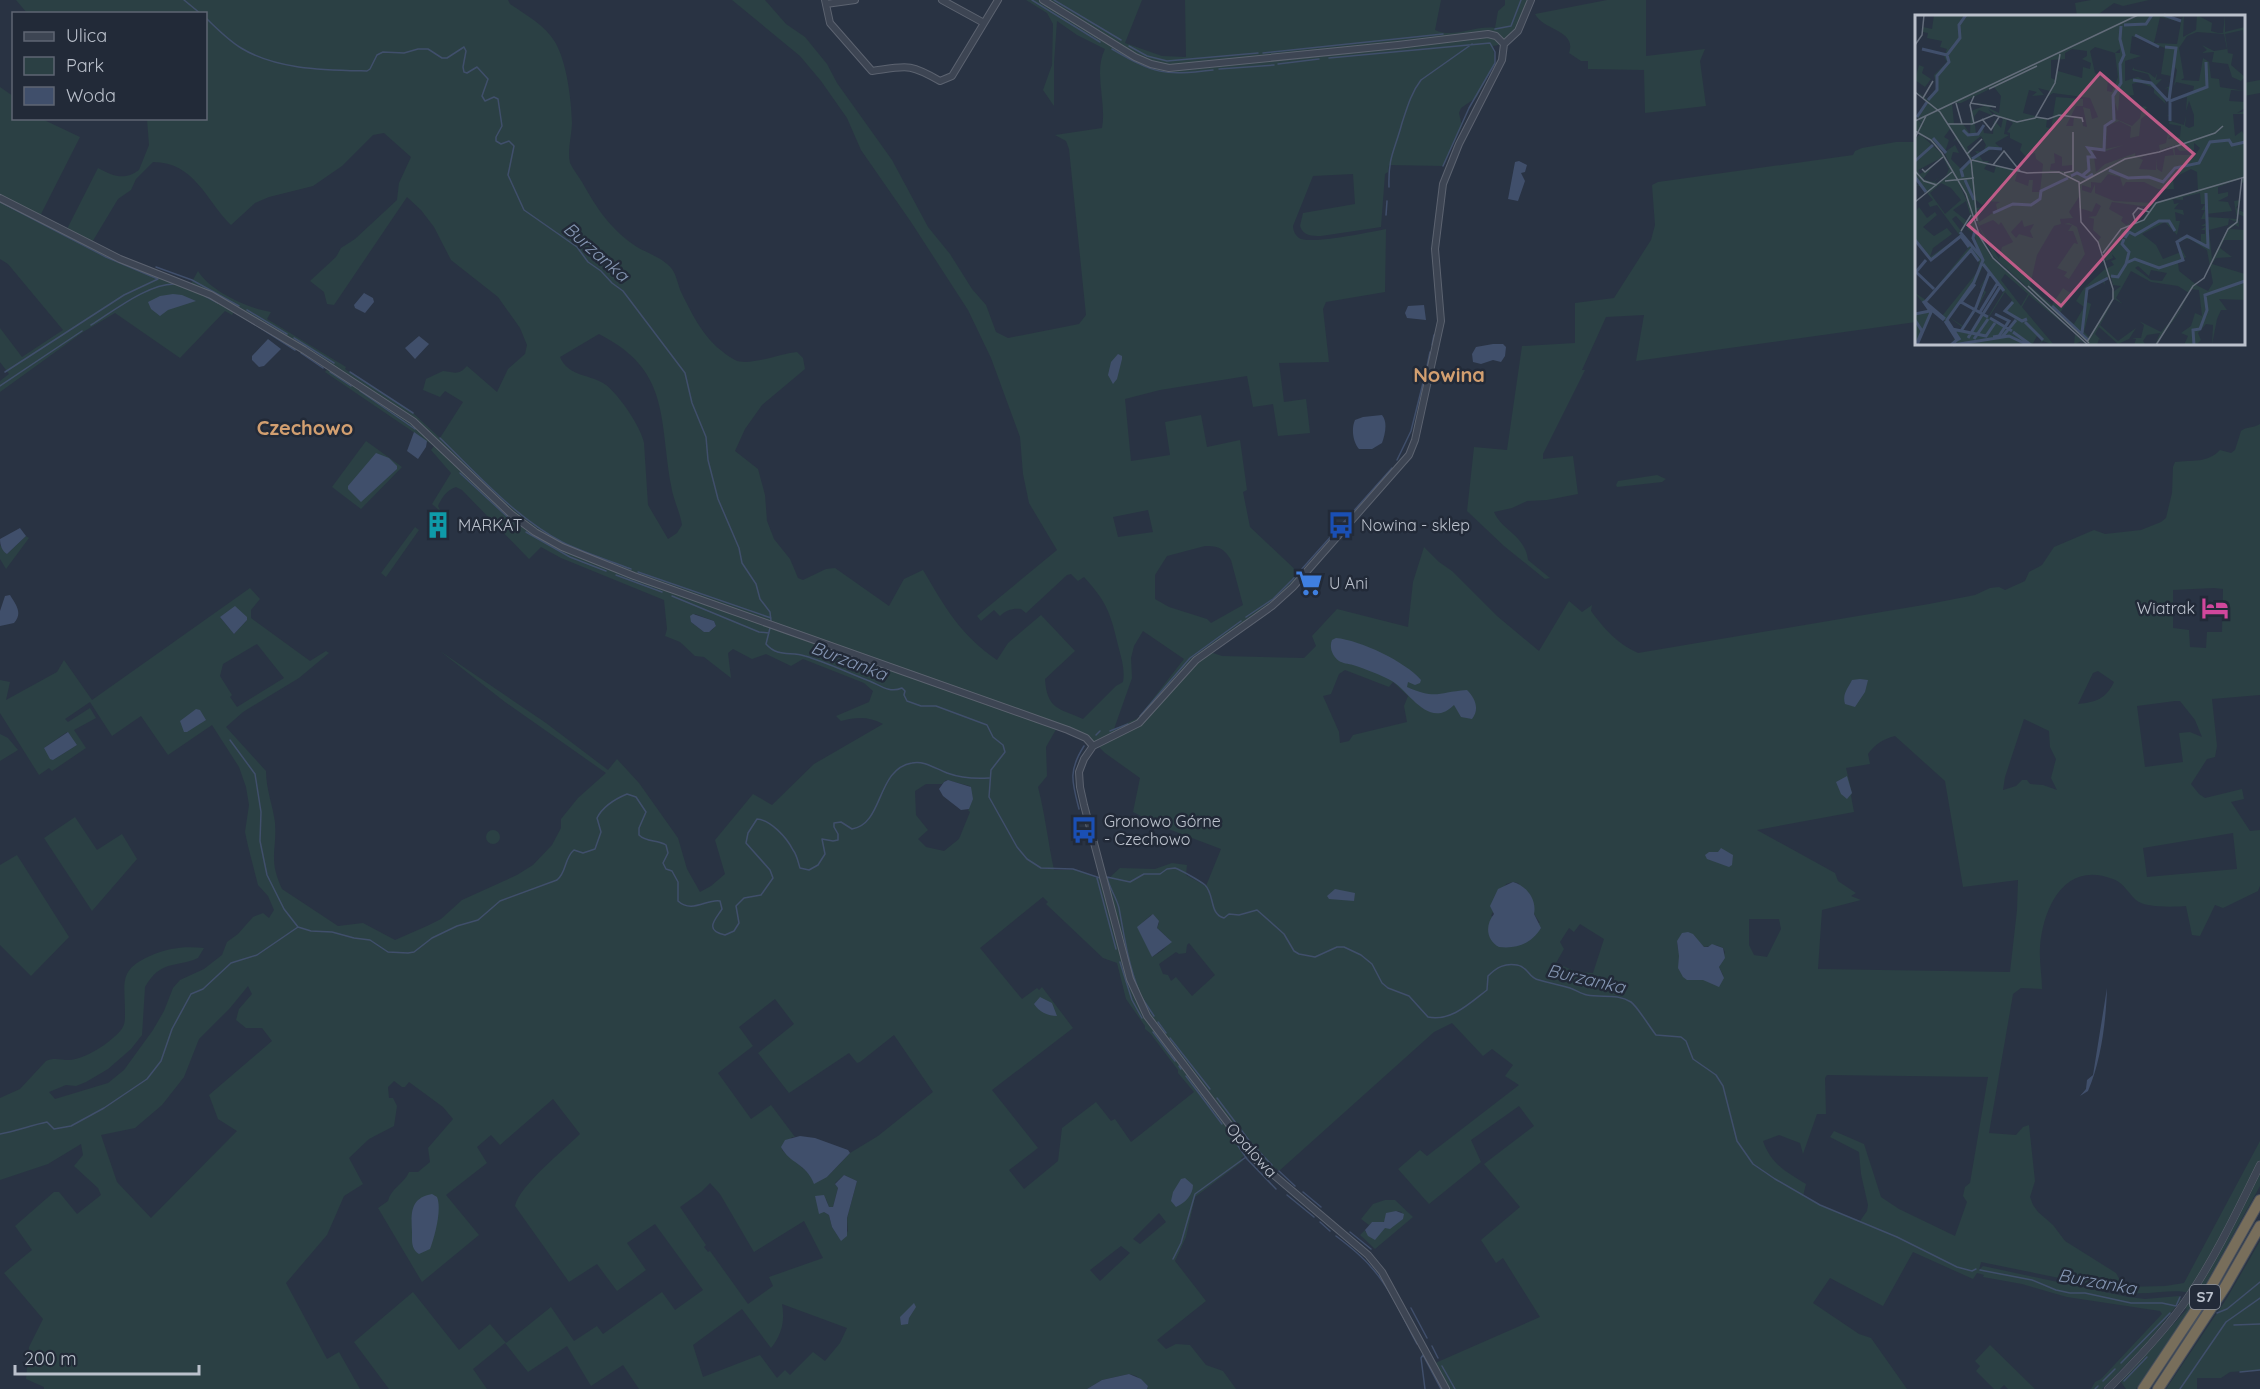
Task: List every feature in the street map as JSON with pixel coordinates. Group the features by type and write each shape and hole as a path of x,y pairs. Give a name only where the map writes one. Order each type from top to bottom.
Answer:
{"highway":[{"name":"S7","path":"2143,1389 2211,1287 2260,1200"},
{"name":"S7","path":"2158,1389 2220,1295 2260,1226"}],"street":[{"path":"855,0 826,2 830,23 872,71 905,66 914,67 940,81 952,76 998,0"},
{"path":"942,0 984,22"},
{"path":"1043,0 1136,57 1151,64 1169,68 1488,34 1496,36 1504,44"},
{"path":"0,198 120,259 204,292 300,347 412,421 511,514 551,542 605,566 1068,730 1086,738 1093,746 1139,723 1196,660 1288,592 1409,455 1418,429 1440,330 1435,249 1443,184 1456,150 1502,60 1504,44 1518,31 1531,0"},
{"name":"Opalowa","path":"1093,746 1082,764 1079,782 1130,979 1140,1004 1152,1023 1257,1160 1368,1255 1382,1272 1446,1389"},
{"path":"2108,1389 2160,1334 2181,1307 2223,1237 2260,1165"}],"green space":[{"path":"16,0 508,0 510,4 546,30 559,50 571,102 570,163 605,218 637,247 660,259 672,269 682,294 698,323 725,354 741,362 757,361 797,352 803,358 805,369 762,405 745,429 735,451 758,469 765,495 767,521 774,539 790,559 798,578 803,580 826,569 835,568 889,606 904,579 923,570 954,620 973,641 997,660 1008,643 1041,615 1075,651 1045,679 1048,696 1055,706 1083,719 1116,686 1123,682 1124,674 1108,610 1084,577 1078,581 1071,574 1067,575 1026,613 1021,609 1015,609 1000,616 994,610 981,621 977,616 1057,550 1029,503 1023,474 1020,437 991,358 968,310 861,150 847,118 821,81 800,56 732,0 765,0 786,24 805,37 827,64 837,83 892,160 928,227 986,305 996,332 1008,338 1079,324 1086,315 1069,149 1066,141 1055,135 1102,128 1103,118 1100,68 1105,49 1077,35 1057,21 1054,106 1043,90 1052,65 1053,24 1047,13 1026,0 1142,0 1125,43 1162,56 1186,57 1185,0 1441,0 1435,30 1457,33 1480,28 1495,28 1498,11 1505,5 1505,0 1531,0 1518,29 1508,40 1493,46 1495,63 1477,97 1461,108 1459,113 1462,126 1443,166 1389,165 1388,172 1385,174 1381,227 1321,236 1306,234 1300,226 1303,213 1355,204 1353,174 1313,176 1293,226 1299,238 1327,239 1386,229 1385,292 1326,302 1323,309 1329,362 1279,363 1284,402 1306,399 1310,433 1278,436 1273,404 1253,407 1247,376 1160,390 1125,399 1131,461 1170,455 1165,422 1201,415 1207,447 1240,440 1247,490 1243,492 1250,527 1303,577 1288,592 1210,652 1222,656 1304,658 1316,646 1312,636 1337,609 1408,627 1413,582 1424,547 1497,616 1539,651 1569,601 1582,612 1592,605 1591,611 1606,630 1618,641 1638,653 1929,604 1975,595 1990,588 1999,587 2005,590 2025,581 2029,572 2042,565 2054,547 2094,530 2105,534 2141,530 2161,522 2166,518 2172,493 2175,462 2205,459 2220,450 2231,453 2235,450 2241,431 2260,424 2260,695 2212,699 2217,746 2215,757 2207,759 2191,784 2205,798 2242,789 2244,799 2231,802 2250,831 2260,830 2260,886 2258,891 2223,908 2215,905 2200,936 2192,935 2186,906 2140,903 2113,879 2096,875 2082,876 2070,882 2060,891 2052,903 2042,932 2040,953 2042,989 2021,988 2013,994 1989,1133 2016,1135 2023,1127 2029,1125 2035,1181 2030,1197 2033,1205 2065,1241 2116,1273 2124,1287 2184,1283 2260,1141 2260,1186 2203,1289 2136,1389 2126,1389 2121,1382 2187,1309 2181,1307 2190,1293 2177,1291 2133,1293 1981,1262 1979,1270 1983,1266 2128,1297 2145,1299 2179,1296 2181,1300 2147,1343 2102,1389 2091,1389 2095,1382 2101,1379 2162,1314 2160,1311 2067,1297 2022,1284 1983,1277 1984,1275 1977,1273 1973,1279 1913,1252 1883,1306 1830,1278 1813,1303 1859,1334 1871,1338 1907,1389 1446,1389 1433,1364 1540,1317 1503,1258 1496,1263 1481,1240 1520,1207 1484,1164 1534,1126 1519,1106 1471,1140 1481,1162 1429,1204 1398,1169 1420,1150 1427,1156 1519,1085 1505,1076 1513,1065 1492,1049 1483,1056 1452,1023 1434,1032 1279,1171 1276,1168 1271,1174 1250,1152 1241,1158 1243,1161 1195,1197 1186,1237 1175,1261 1206,1301 1157,1340 1166,1349 1176,1344 1190,1345 1206,1365 1223,1371 1236,1389 1147,1389 1148,1386 1136,1376 1129,1374 1102,1380 1087,1389 639,1389 623,1365 591,1386 567,1346 528,1372 505,1343 473,1369 487,1389 389,1389 354,1342 413,1292 459,1350 490,1324 506,1343 551,1307 574,1341 597,1326 603,1334 662,1292 675,1310 703,1290 655,1224 627,1243 646,1270 617,1291 597,1264 569,1282 515,1206 518,1198 533,1179 580,1134 553,1099 500,1145 491,1135 477,1147 487,1163 446,1195 479,1235 422,1282 378,1208 388,1201 409,1172 418,1172 430,1162 428,1148 453,1119 443,1107 409,1082 402,1087 394,1081 388,1087 389,1098 393,1098 397,1106 394,1126 369,1139 349,1158 363,1184 344,1196 327,1235 286,1283 327,1359 339,1352 360,1389 44,1389 26,1379 29,1347 43,1319 4,1273 32,1250 15,1226 54,1192 59,1192 77,1214 101,1195 98,1188 74,1166 83,1155 81,1144 48,1164 0,1180 0,1098 20,1089 46,1061 83,1057 97,1050 116,1035 125,1022 125,978 140,961 170,949 204,948 198,958 163,968 151,978 145,987 142,1035 131,1049 108,1069 86,1082 76,1086 66,1085 49,1092 55,1099 108,1083 124,1070 153,1030 173,988 180,980 204,969 222,955 227,942 238,934 253,917 263,913 269,918 274,910 268,896 258,885 248,846 245,832 249,805 246,787 239,767 212,725 168,755 141,716 112,736 90,702 65,719 68,722 90,708 96,718 74,730 86,748 52,771 49,768 39,775 0,713 0,680 10,682 6,700 57,672 64,660 92,700 250,588 260,599 251,610 251,618 310,661 326,651 329,653 299,678 243,712 226,727 266,771 275,823 275,870 282,889 338,926 363,923 395,940 441,919 462,900 517,875 533,865 552,845 561,828 561,819 578,798 606,773 505,702 440,651 546,723 608,770 617,759 639,783 678,838 687,869 700,892 725,874 715,840 753,794 772,805 814,764 883,724 862,718 841,721 836,716 869,702 873,691 864,683 803,659 791,666 766,654 752,659 733,649 728,653 731,678 704,657 695,656 680,642 665,636 667,629 664,600 561,558 541,547 529,559 462,490 456,487 447,492 441,500 438,506 441,512 432,504 451,473 431,450 434,446 325,372 330,366 236,309 232,315 225,311 180,358 115,313 83,332 0,392 0,381 9,374 0,362 0,328 22,357 63,330 8,264 0,259 0,87 12,95 12,120 44,120 80,137 39,218 66,231 98,168 118,176 134,173 139,170 149,145 147,120 207,120 207,12 26,12","holes":["384,133 411,157 399,183 397,200 355,239 341,248 336,257 310,281 324,292 327,304 334,305 407,197 434,227 451,260 498,297 520,328 527,345 525,354 508,369 497,392 467,366 459,372 443,371 426,379 423,390 440,397 445,391 463,402 440,438 413,413 345,369 346,367 267,319 271,312 231,298 211,285 198,271 190,285 91,244 118,199 131,190 136,179 153,162 167,164 190,176 231,225 255,203 269,197 313,186 342,166 373,135","599,334 622,348 639,363 650,380 662,417 672,490 682,525 677,533 668,539 648,505 644,443 634,420 606,385 568,368 560,357","1148,510 1153,532 1118,537 1113,517","1205,546 1223,550 1231,560 1243,605 1211,623 1207,619 1169,607 1155,599 1155,575 1167,556","2223,589 2222,632 2207,632 2206,648 2190,647 2189,630 2173,628 2173,590","695,614 714,621 716,626 704,632 691,622","220,617 247,620 234,634","1143,631 1184,659 1138,718 1114,729 1132,678 1131,658 1134,646","257,644 284,678 237,707 230,697 232,695 220,676 223,664","1345,670 1389,687 1393,682 1408,696 1404,706 1407,722 1353,735 1349,741 1340,743 1339,732 1323,696 1331,694 1339,674","2098,671 2114,682 2100,699 2078,704 2093,673","2180,701 2195,720 2202,737 2190,732 2179,733 2183,762 2145,767 2137,706","2024,719 2049,731 2050,747 2056,759 2051,778 2057,790 2043,785 2030,784 2027,780 2022,780 2016,786 2003,790","1058,726 1097,745 1140,778 1133,812 1163,827 1221,849 1206,886 1186,875 1187,865 1172,863 1155,869 1120,868 1109,878 1097,878 1076,870 1054,870 1038,787 1047,776 1046,747","67,732 77,745 53,760 44,748","1895,736 1945,781 1963,887 2018,880 2010,972 1818,969 1822,910 1861,900 1851,896 1856,893 1838,881 1835,873 1757,830 1854,812 1846,768 1870,764 1868,754 1873,747","946,780 970,786 968,810 970,812 959,839 944,851 926,847 918,839 928,830 916,815 915,791 926,784 942,784","2233,833 2237,869 2147,877 2143,848","1518,883 1534,906 1534,914 1540,923 1491,916 1506,884","1043,897 1048,902 1046,904 1103,958 1117,963 1126,999 1145,1029 1194,1092 1131,1142 1115,1119 1111,1121 1096,1102 1062,1128 1058,1161 1024,1189 1009,1170 1038,1148 992,1090 1073,1028 1042,987 1039,990 1037,988 1022,999 980,948","1151,915 1159,923 1157,928 1171,941 1152,957 1142,923","1749,919 1779,919 1781,929 1767,957 1754,955 1749,945","1580,924 1604,939 1593,973 1577,972 1556,963 1564,949 1560,942 1569,928 1574,932","1695,938 1704,947 1716,945 1723,948 1725,952 1719,967 1723,975 1719,986 1697,975 1681,956 1677,941","1189,943 1215,975 1192,996 1176,977 1171,981 1168,975 1163,974 1159,964 1176,952 1186,953","248,986 252,994 239,1009 236,1020 246,1028 262,1028 272,1041 209,1095 218,1119 237,1131 151,1218 117,1182 101,1135 135,1128 162,1105 184,1077 199,1039","775,999 794,1024 758,1053 789,1093 849,1053 857,1063 860,1062 894,1035 933,1092 878,1136 850,1153 827,1177 811,1175 782,1150 792,1137 795,1137 771,1105 751,1119 718,1073 753,1046 739,1027","1827,1075 1988,1077 1970,1183 1965,1187 1963,1196 1967,1202 1955,1236 1899,1209 1881,1197 1864,1144 1834,1131 1830,1137 1859,1152 1868,1205 1860,1221 1803,1196 1806,1184 1775,1162 1763,1141 1779,1135 1800,1143 1803,1154 1817,1114 1826,1114 1825,1078","844,1175 857,1181 847,1218 848,1231 841,1240 832,1227 829,1215 824,1212 826,1199 829,1207 833,1207 838,1188 835,1183","710,1183 720,1194 754,1252 804,1221 823,1258 769,1277 773,1286 748,1304 710,1251 708,1252 704,1247 706,1245 680,1207","1159,1213 1166,1222 1140,1244 1133,1239","1121,1246 1130,1253 1100,1281 1090,1270","782,1304 847,1328 840,1343 825,1361 813,1352 790,1375 785,1370 777,1378 760,1355 703,1377 693,1345 742,1309 771,1348 778,1338 783,1316"]},
{"path":"1607,0 1646,0 1646,56 1705,49 1700,61 1706,106 1645,113 1644,70 1588,69 1588,61 1581,61 1569,53 1570,45 1564,35 1539,20 1535,14"},
{"path":"2091,0 2149,0 2123,6 2114,3 2097,15 2077,15 2075,3"},
{"path":"2260,80 2260,93 2245,96 2245,83"},
{"path":"1896,142 1915,142 1915,322 1636,361 1644,315 1606,317 1582,370 1585,370 1543,454 1543,459 1573,456 1578,494 1527,501 1512,508 1494,512 1502,524 1523,545 1528,560 1550,578 1545,579 1504,546 1467,511 1474,447 1507,450 1522,346 1575,343 1575,303 1614,298 1651,240 1655,225 1652,185 1658,182 1853,155 1855,151"},
{"path":"366,441 402,467 361,509 332,487"},
{"path":"1657,475 1666,479 1662,482 1617,487 1616,485 1618,481"},
{"path":"415,527 419,530 386,577 381,573"},
{"path":"26,536 29,538 6,569 0,559 0,545 7,554"},
{"path":"0,734 8,738 18,750 0,761"},
{"path":"75,817 97,850 122,834 137,859 92,911 44,838"},
{"path":"490,830 496,830 500,837 496,844 490,844 486,840 486,834"},
{"path":"17,855 69,937 31,976 0,945 0,865"},
{"path":"1395,1200 1413,1217 1375,1249 1360,1235 1365,1230 1365,1232 1383,1229 1402,1212 1396,1211 1385,1217 1386,1220 1382,1223 1372,1222 1369,1225 1361,1219 1373,1204"},
{"path":"2260,1241 2260,1370 2230,1372 2221,1378 2197,1378 2197,1389 2166,1389 2227,1298"},
{"path":"1990,1345 2035,1389 2008,1389 2004,1385 2000,1389 1994,1389 1976,1371 1980,1366 1975,1361"}],"water":[{"path":"1519,161 1527,165 1525,172 1521,173 1525,181 1518,201 1508,199 1515,162"},
{"path":"364,293 373,298 374,302 365,313 355,308 354,305"},
{"path":"173,294 196,301 168,310 160,316 151,309 148,302 160,296"},
{"path":"1424,305 1426,320 1407,318 1405,313 1408,306"},
{"path":"419,336 429,344 415,359 405,348"},
{"path":"268,339 281,349 264,366 259,367 252,360 252,356"},
{"path":"1503,344 1506,347 1505,356 1501,362 1493,360 1481,364 1473,362 1472,354 1476,347"},
{"path":"1118,354 1122,356 1122,359 1117,379 1113,384 1108,375 1111,362"},
{"path":"1382,415 1385,432 1382,443 1372,449 1359,449 1353,435 1355,420"},
{"path":"414,432 427,441 418,459 407,451"},
{"path":"376,453 389,458 397,469 361,502 348,489 348,486"},
{"path":"20,528 26,536 7,554 2,548 0,539"},
{"path":"10,595 18,609 18,616 14,623 0,626 0,611 5,596"},
{"path":"235,606 247,617 247,620 234,634 220,617"},
{"path":"693,614 714,621 716,626 709,632 704,632 691,622 690,616"},
{"path":"1336,638 1369,647 1405,666 1421,680 1415,685 1408,682 1407,687 1417,691 1437,694 1467,690 1476,704 1476,711 1472,719 1461,717 1454,705 1445,712 1428,711 1392,681 1368,670 1339,661 1331,648 1332,640"},
{"path":"1852,680 1868,680 1865,692 1855,707 1845,704 1845,694"},
{"path":"196,709 200,710 206,720 184,732 180,721"},
{"path":"68,732 77,745 53,760 50,759 44,748"},
{"path":"1847,776 1852,793 1847,799 1841,794 1836,782"},
{"path":"948,780 971,787 973,799 969,809 961,810 943,796 939,789"},
{"path":"1721,848 1733,855 1732,865 1729,867 1707,859 1705,855 1709,852 1718,852"},
{"path":"1513,882 1530,894 1535,909 1534,914 1541,928 1528,942 1512,947 1499,947 1491,940 1488,932 1489,923 1494,914 1490,906 1498,889"},
{"path":"1335,889 1355,893 1354,901 1329,899 1327,896"},
{"path":"1153,914 1159,921 1157,928 1172,942 1152,957 1137,927"},
{"path":"1682,933 1693,934 1704,947 1712,944 1723,948 1725,958 1719,967 1724,978 1719,987 1703,980 1687,980 1683,977 1678,968 1677,941"},
{"path":"2107,988 2104,1028 2096,1067 2088,1091 2080,1096 2086,1089 2087,1080 2093,1075"},
{"path":"1040,997 1052,1003 1057,1016 1044,1013 1036,1007 1034,1004"},
{"path":"800,1136 815,1138 848,1150 850,1153 827,1177 814,1184 807,1172 781,1147 785,1140"},
{"path":"844,1175 857,1181 847,1218 847,1236 841,1241 832,1227 829,1215 824,1212 819,1214 815,1196 824,1195 829,1207 833,1207 838,1188 835,1184"},
{"path":"1185,1178 1193,1185 1192,1192 1176,1207 1171,1201 1173,1192 1181,1179"},
{"path":"432,1194 437,1197 438,1202 436,1230 430,1249 419,1254 412,1244 413,1207 419,1199"},
{"path":"1396,1211 1404,1214 1403,1219 1390,1229 1385,1228 1375,1240 1368,1236 1365,1230 1372,1222 1384,1222 1386,1213"},
{"path":"914,1303 916,1307 908,1324 901,1325 900,1317"},
{"path":"1129,1374 1141,1379 1148,1386 1147,1389 1087,1389 1102,1380"}],"waterway":[{"name":"Burzanka","path":"184,0 199,12"},
{"path":"1032,0 1100,42"},
{"path":"1054,0 1121,40"},
{"path":"1495,29 1511,26 1521,0"},
{"name":"Burzanka","path":"207,19 241,48 270,61 302,67 367,71 377,55 383,52 404,53 428,49 442,58 447,58 464,47 466,51 464,72 467,73 477,67 488,79 482,96 485,101 494,97 498,99 502,126 496,141 501,144 509,141 514,146 508,175 524,210 577,247 588,262 623,291 685,373 692,403 706,437 708,460 718,499 739,548 742,563 756,584 760,599 770,612 771,621"},
{"path":"1263,53 1443,34"},
{"path":"1329,58 1490,43 1495,52 1495,63 1469,108 1443,166"},
{"path":"1389,187 1392,154 1415,90 1421,80 1472,44"},
{"path":"1129,46 1147,56 1167,61 1258,53"},
{"path":"1112,49 1139,64 1160,71 1182,73 1213,70"},
{"path":"1278,64 1319,59"},
{"path":"1219,69 1274,65"},
{"path":"1386,215 1387,201"},
{"path":"0,202 106,257 158,279"},
{"path":"156,267 192,280 239,306"},
{"path":"5,372 124,295 158,279"},
{"path":"91,325 143,293 176,284"},
{"path":"205,296 218,303"},
{"path":"247,310 287,334"},
{"path":"243,317 295,350"},
{"path":"0,386 82,331"},
{"path":"1432,345 1434,335"},
{"path":"294,338 334,363"},
{"path":"1426,371 1430,352"},
{"path":"301,353 323,368"},
{"path":"330,372 351,386"},
{"path":"350,372 413,413"},
{"path":"1397,460 1411,431 1424,379"},
{"path":"360,391 415,429"},
{"path":"440,438 513,508 545,532 570,546 631,569"},
{"path":"1246,617 1273,599 1292,580 1392,468"},
{"path":"460,473 513,522"},
{"path":"526,532 570,557 606,571"},
{"path":"638,572 771,618"},
{"path":"616,575 662,592"},
{"path":"672,596 759,632 769,633"},
{"path":"1140,716 1190,658 1241,621"},
{"name":"Burzanka","path":"770,628 766,644 775,651 813,658 888,689 902,688 907,701 921,706 936,706 987,725 993,737 1003,745 1005,752 991,770 989,797 1017,847 1027,859 1041,868 1073,869 1100,878"},
{"path":"1110,731 1128,724"},
{"path":"1096,735 1100,731"},
{"path":"230,740 255,774 261,812 260,841 267,875 284,909 298,927"},
{"path":"1079,809 1073,777 1075,763 1084,746"},
{"path":"0,1134 47,1122 54,1129 71,1126 104,1108 147,1079 161,1061 172,1029 191,994 203,989 231,963 257,955 298,927 370,940 388,952 414,952 432,938 457,926 478,920 500,901 557,880 574,850 583,853 595,849 601,832 597,818 610,803 627,794 636,797 646,812 639,828 639,835 666,845 668,853 663,863 666,869 672,871 678,882 678,901 689,906 720,901 722,909 713,927 718,933 725,935 734,931 739,923 736,906 744,898 761,895 773,878 770,870 746,843 748,833 757,819 778,830 794,852 800,868 809,870 818,865 825,854 822,839 838,840 834,823 841,822 852,829 862,825 876,808 886,785 900,767 916,762 957,776 989,778"},
{"name":"Burzanka","path":"1139,991 1129,960 1119,908 1107,877 1130,882 1144,874 1160,874 1167,869 1175,868 1205,885 1219,916 1224,918 1229,914 1239,915 1257,910 1284,934 1294,951 1299,954 1315,957 1337,947 1344,947 1361,955 1372,964 1382,983 1388,988 1409,996 1428,1017 1445,1017 1467,1006 1487,990 1488,976 1491,973 1501,966 1509,965 1521,966 1535,979 1585,994 1626,999 1637,1008 1656,1035 1681,1037 1686,1041 1693,1059 1716,1075 1723,1086 1737,1141 1753,1164 1820,1205 1897,1237 1957,1267 1972,1271 1976,1269"},
{"path":"1097,878 1116,949"},
{"path":"1120,962 1132,1000 1142,1018"},
{"path":"1142,998 1154,1016"},
{"path":"1158,1022 1166,1033"},
{"path":"1153,1032 1175,1061"},
{"path":"1170,1038 1210,1089"},
{"path":"1186,1076 1222,1124"},
{"path":"1217,1098 1251,1143 1272,1165"},
{"path":"1228,1131 1247,1159 1276,1189"},
{"path":"1173,1259 1181,1243 1195,1194 1246,1157"},
{"path":"1279,1171 1295,1186"},
{"path":"1303,1192 1321,1207"},
{"path":"1287,1195 1314,1217"},
{"path":"1320,1222 1330,1231"},
{"path":"1350,1232 1371,1249"},
{"path":"1336,1236 1359,1254 1385,1285 1417,1344"},
{"name":"Burzanka","path":"1980,1270 2032,1280 2056,1290 2085,1293 2131,1303 2162,1303 2176,1306 2180,1297"},
{"name":"Burzanka","path":"2217,1313 2227,1309 2260,1282"},
{"path":"2180,1389 2226,1322 2260,1298"},
{"path":"1411,1308 1427,1338"},
{"path":"2121,1363 2170,1313"},
{"path":"2234,1325 2260,1324"},
{"path":"1432,1346 1438,1358"},
{"path":"1423,1355 1441,1389"},
{"path":"1423,1355 1421,1358 1425,1389"},
{"path":"2124,1381 2147,1357"},
{"path":"1442,1366 1455,1389"},
{"path":"2103,1381 2115,1369"},
{"path":"2240,1372 2260,1370"},
{"path":"2095,1389 2098,1386"}],"place":[{"name":"MARKAT","path":"438,525"},
{"name":"Nowina - sklep","path":"1341,525"},
{"name":"U Ani","path":"1309,583"},
{"name":"Wiatrak","path":"2215,608"},
{"name":"Gronowo Górne - Czechowo","path":"1084,830"}],"district":[{"name":"Nowina","path":"1449,375"},
{"name":"Czechowo","path":"305,428"}]}
